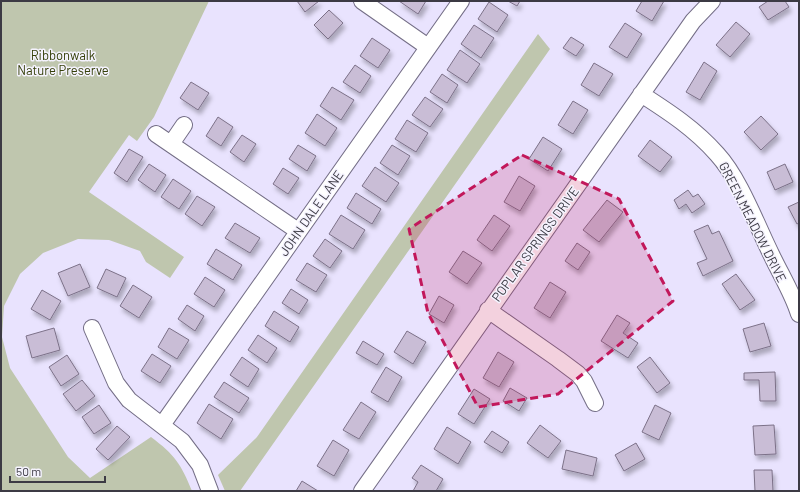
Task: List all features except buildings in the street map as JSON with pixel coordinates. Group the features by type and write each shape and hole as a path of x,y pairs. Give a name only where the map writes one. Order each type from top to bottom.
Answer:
{"street":[{"path":"362,1 428,47"},
{"name":"JOHN DALE LANE","path":"162,425 461,1"},
{"name":"POPLAR SPRINGS DRIVE","path":"362,491 488,310 693,21 712,1"},
{"name":"GREEN MEADOW DRIVE","path":"641,94 695,132 719,156 734,180 751,213 799,314"},
{"path":"171,144 184,125"},
{"path":"156,134 298,231"},
{"path":"488,310 578,374 584,381 595,403"},
{"path":"92,328 116,383 129,400 182,441 200,466 210,491"}],"highlighted area":[{"path":"522,155 619,199 673,301 558,394 478,407 428,313 409,229"}],"green space":[{"name":"Ribbonwalk Nature Preserve","path":"1,1 209,1 154,117 137,141 129,135 89,192 184,257 170,278 146,262 140,251 109,240 78,239 43,253 20,274 4,306 2,337 10,368 68,457 90,478 151,437 172,455 181,467 192,491 1,491"},
{"path":"538,34 550,49 240,491 225,491 218,475 257,437"}]}
